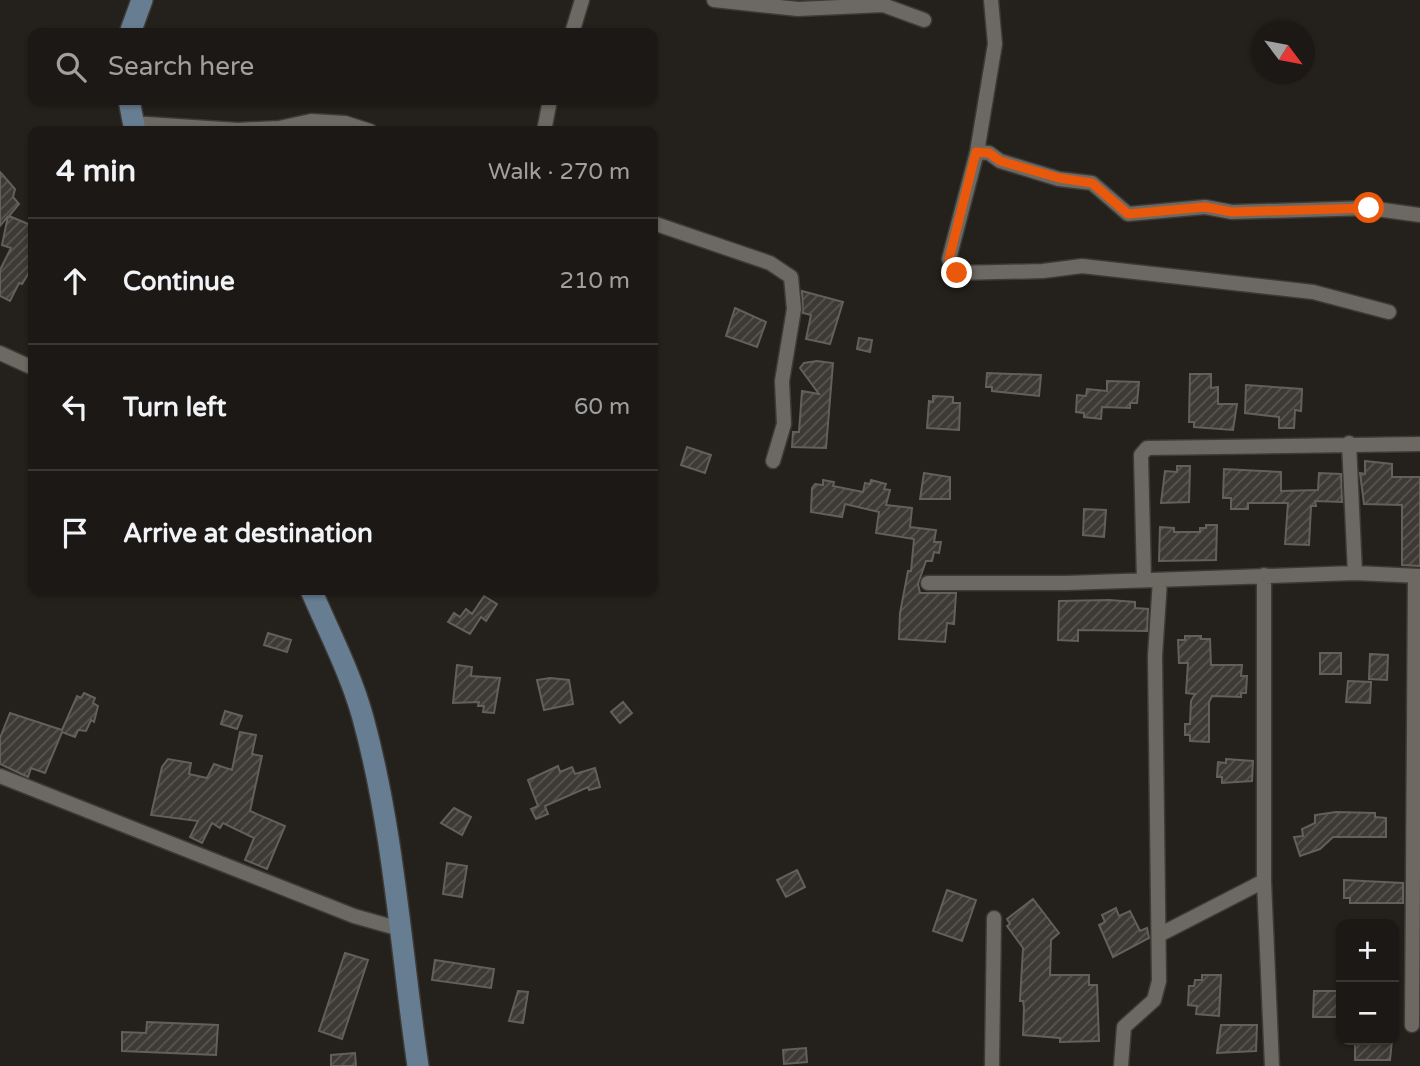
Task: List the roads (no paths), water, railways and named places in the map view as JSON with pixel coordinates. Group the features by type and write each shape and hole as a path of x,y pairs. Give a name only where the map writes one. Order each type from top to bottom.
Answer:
{"street":[{"path":"132,28 142,0"},
{"path":"574,28 582,0"},
{"path":"714,0 809,10 883,5 924,20"},
{"path":"991,0 995,44 976,152 949,259 957,273 1042,271 1082,266 1313,292 1389,312"},
{"path":"130,105 133,126"},
{"path":"545,126 549,105"},
{"path":"288,126 311,121 354,126"},
{"path":"976,152 989,153 1000,161 1059,178 1092,183 1128,214 1205,207 1232,212 1369,208 1420,215"},
{"path":"658,225 770,263 791,277 794,309 782,381 783,424 773,461"},
{"path":"0,353 28,366"},
{"path":"1349,443 1355,573"},
{"path":"1144,580 1141,455 1147,448 1420,444"},
{"path":"928,583 1160,580 1355,573 1417,576 1412,1025"},
{"path":"1264,575 1264,881 1272,1066"},
{"path":"1121,1066 1124,1027 1148,1007 1157,990 1159,935 1155,656 1160,580"},
{"path":"313,595 353,685 372,755 400,929 418,1066"},
{"path":"0,776 354,916 400,929"},
{"path":"1159,935 1264,881"},
{"path":"992,1066 995,918"}]}
